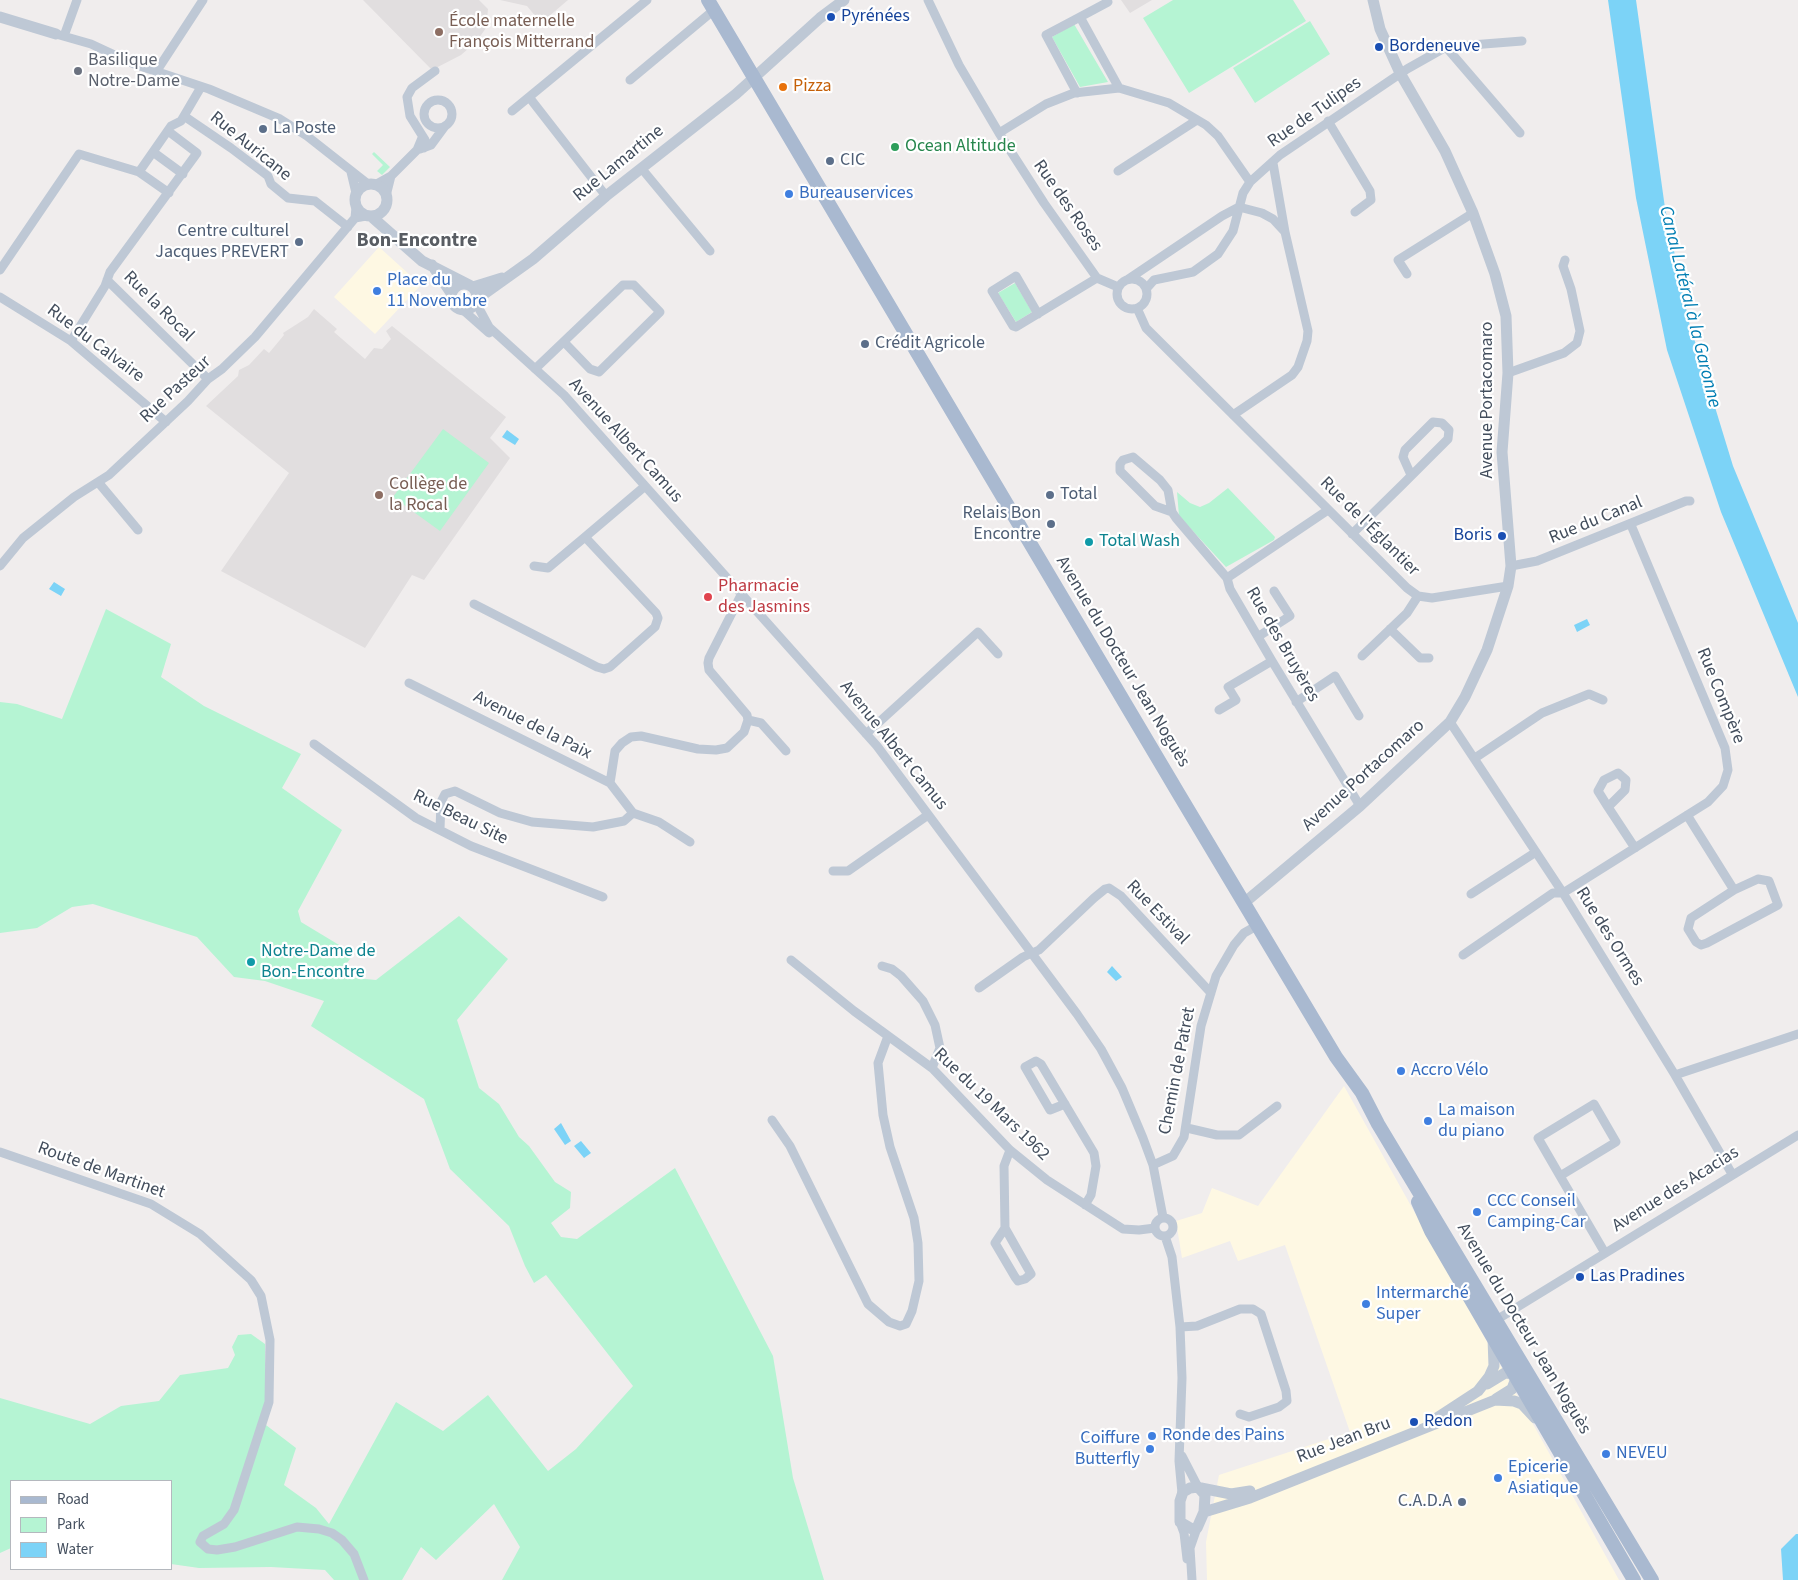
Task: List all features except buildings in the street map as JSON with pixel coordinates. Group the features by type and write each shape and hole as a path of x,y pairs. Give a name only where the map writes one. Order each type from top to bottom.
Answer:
{"main road":[{"name":"Avenue du Docteur Jean Noguès","path":"711,5 1244,903 1354,1084 1357,1096 1369,1115 1378,1124 1492,1328 1516,1375 1634,1580"},
{"name":"Avenue du Docteur Jean Noguès","path":"1492,1328 1511,1347 1602,1495 1651,1580"}],"street":[{"path":"60,35 77,0"},
{"path":"156,72 203,0"},
{"path":"512,111 647,0"},
{"name":"Rue Lamartine","path":"477,301 506,277 533,259 606,196 754,78 844,0"},
{"name":"Rue des Roses","path":"928,0 959,65 999,134 1098,278 1118,287"},
{"name":"Avenue Portacomaro","path":"1244,903 1360,806 1450,722 1465,697 1487,650 1508,586 1511,566 1502,452 1508,373 1506,316 1495,274 1473,213 1445,151 1400,73 1380,29 1373,0"},
{"path":"1077,93 1046,35 1108,2"},
{"path":"630,80 711,5"},
{"path":"1080,16 1120,88"},
{"path":"0,17 91,44 156,72 201,87 280,119 307,136 351,172 383,189 387,204 384,210 390,232"},
{"path":"1446,47 1522,41"},
{"path":"1446,47 1520,133"},
{"name":"Rue de Tulipes","path":"1250,182 1286,150 1328,121 1400,73 1446,47"},
{"path":"422,137 410,116 407,98 412,88 436,71"},
{"path":"139,172 168,131 184,116 201,87"},
{"path":"999,134 1046,104 1077,93 1120,88 1169,103 1198,120 1218,136 1250,182 1243,193 1239,207 1233,231 1218,254 1193,272 1154,280 1146,289 1144,302 1137,308 1127,308 1119,302 1118,287 1222,216 1239,207 1262,212 1273,219 1285,232"},
{"path":"529,97 606,196"},
{"path":"356,193 359,189 391,176 421,149 431,145 451,119 452,111 447,103 440,100 431,101 425,107 421,149"},
{"name":"Rue Auricane","path":"184,116 216,137 268,176 271,184 288,198 315,201 348,227"},
{"path":"425,120 432,126 445,126"},
{"path":"1118,171 1198,120"},
{"path":"1328,121 1370,192 1371,200 1355,212"},
{"path":"71,341 109,276 198,153 168,131"},
{"path":"153,152 183,174"},
{"path":"0,270 79,154 139,172 169,193"},
{"path":"1137,308 1146,328 1233,415 1286,380 1298,367 1304,354 1308,330 1285,232 1273,163"},
{"path":"642,169 710,251"},
{"path":"351,172 362,215 390,232 416,257 432,265 471,286 477,301 471,309 463,310 453,304 452,293 432,265"},
{"path":"386,196 391,176"},
{"path":"362,215 384,210"},
{"path":"1407,274 1398,260 1473,213"},
{"name":"Rue Pasteur","path":"0,566 23,538 74,496 109,475 166,422 208,379 222,369 255,337 348,227 362,215"},
{"path":"1508,373 1534,365 1564,352 1577,343 1580,332 1571,288 1563,266 1565,260"},
{"name":"Rue la Rocal","path":"109,276 208,379"},
{"path":"1038,314 1016,276 992,292 1014,327 1018,327 1098,278"},
{"name":"Rue Lamartine","path":"471,286 506,277"},
{"path":"1127,280 1140,281 1146,289"},
{"path":"452,293 459,285 471,286"},
{"path":"535,369 623,285 634,285 660,312 599,372 590,369 564,342"},
{"name":"Rue du Calvaire","path":"0,297 71,341 166,422"},
{"name":"Avenue Albert Camus","path":"477,301 488,327 513,351"},
{"name":"Avenue Albert Camus","path":"463,310 535,369 570,402 866,734 1077,1014 1101,1049 1122,1088 1153,1165 1163,1218 1170,1220 1173,1227 1172,1232 1165,1236 1172,1257 1180,1327 1182,1493"},
{"name":"Rue de l'Églantier","path":"1233,415 1407,588 1418,596 1432,598 1508,586"},
{"path":"1352,534 1448,439 1449,430 1442,423 1434,422 1405,450 1403,457 1411,475"},
{"path":"1172,512 1155,506 1120,471 1120,464 1123,460 1133,457 1160,480 1168,490 1172,512 1199,547 1227,578"},
{"path":"98,482 138,530"},
{"path":"534,566 548,568 644,487"},
{"name":"Rue du Canal","path":"1511,566 1537,561 1690,501"},
{"name":"Rue des Bruyères","path":"1328,510 1227,578 1230,589 1360,806"},
{"name":"Rue Compère","path":"1463,955 1553,893 1563,893 1687,816 1708,802 1723,786 1728,770 1725,748 1631,525"},
{"path":"474,604 597,667 604,669 610,667 655,627 658,618 656,613 585,536"},
{"path":"1258,636 1290,616 1274,591"},
{"path":"610,783 615,751 631,737 641,736 698,749 716,750 727,748 737,741 744,732 748,720 744,711 709,670 708,663 742,596"},
{"path":"1362,656 1407,613 1418,596"},
{"path":"1390,629 1420,658 1429,658"},
{"path":"866,734 978,632 998,654"},
{"path":"1219,710 1236,700 1228,687 1272,661"},
{"path":"1296,702 1335,676 1359,716"},
{"name":"Avenue de la Paix","path":"408,682 610,783 618,796 633,813"},
{"path":"1475,758 1542,713 1589,694 1603,700"},
{"path":"748,720 760,722 786,751"},
{"name":"Rue des Ormes","path":"1450,722 1563,893 1675,1075 1732,1174"},
{"name":"Rue Beau Site","path":"314,744 416,818 471,846 604,897"},
{"path":"440,829 441,802 445,794 455,791 500,813 532,822 593,827 624,821 633,813 659,822 690,842"},
{"path":"1608,807 1635,848"},
{"path":"833,871 848,871 928,815"},
{"path":"1687,816 1734,890"},
{"path":"1471,894 1536,852"},
{"path":"1765,879 1770,881 1778,905 1707,944 1700,945 1688,929 1692,918 1734,890 1749,882 1765,879"},
{"name":"Rue Estival","path":"979,988 1023,958 1039,950 1105,889 1111,889 1121,896 1211,993"},
{"name":"Chemin de Patret","path":"1153,1165 1173,1156 1187,1128 1201,1026 1216,976 1229,952 1244,933 1258,925"},
{"name":"Rue du 19 Mars 1962","path":"791,960 932,1068 1010,1150 1040,1175 1122,1229 1139,1230 1155,1228"},
{"path":"882,966 892,969 902,976 923,1001 935,1025 940,1048 932,1068"},
{"path":"1675,1075 1798,1034"},
{"path":"772,1120 790,1146 868,1304 889,1322 900,1326 906,1324 909,1320 919,1280 918,1243 914,1218 890,1147 883,1115 878,1063 888,1036"},
{"path":"1065,1104 1050,1110 1025,1067 1036,1061 1041,1064 1065,1104 1096,1158 1091,1195 1084,1204"},
{"path":"1560,1176 1616,1142 1594,1104 1538,1138 1560,1176 1605,1253"},
{"path":"1187,1128 1217,1136 1239,1135 1277,1106"},
{"name":"Avenue des Acacias","path":"1492,1328 1605,1253 1798,1135"},
{"path":"1005,1228 995,1243 1015,1277 1018,1280 1025,1279 1031,1274 1005,1228 1004,1166 1010,1150"},
{"name":"Route de Martinet","path":"0,1152 151,1204 200,1234 251,1280 261,1296 270,1340 269,1402 234,1510 224,1524 203,1536 200,1542 208,1549 217,1550 235,1547 296,1527 319,1528 342,1540 354,1554 364,1580"},
{"path":"1163,1218 1157,1221 1155,1228 1157,1233 1165,1236"},
{"path":"1180,1327 1197,1326 1240,1309 1253,1309 1261,1314 1286,1391 1287,1401 1278,1407 1249,1416 1240,1414"},
{"name":"Rue Jean Bru","path":"1478,1391 1489,1377 1494,1366 1492,1328"},
{"path":"1511,1347 1516,1375 1553,1416"},
{"name":"Rue Jean Bru","path":"1204,1512 1250,1498 1276,1486 1425,1428 1495,1400 1512,1389 1516,1375 1499,1375 1478,1391 1438,1416 1425,1428"},
{"name":"Rue Jean Bru","path":"1495,1400 1506,1400 1522,1404 1556,1446"},
{"name":"Avenue Albert Camus","path":"1180,1449 1199,1488"},
{"name":"Rue Jean Bru","path":"1199,1488 1238,1494 1276,1486"},
{"path":"1190,1488 1199,1488 1205,1495 1204,1512 1190,1548 1192,1575 1178,1517 1182,1493 1190,1488"},
{"path":"1180,1522 1189,1528 1197,1528"}],"shaded area":[{"name":"École maternelle François Mitterrand","path":"363,0 479,0 488,9 486,28 476,42 461,55 432,70"},
{"path":"500,0 568,0 541,23 527,6"},
{"path":"1121,0 1152,0 1130,13"},
{"name":"Place du 11 Novembre","path":"379,247 421,285 375,334 334,297"},
{"name":"Collège de la Rocal","path":"314,309 337,329 334,332 365,359 374,348 382,349 391,339 386,331 392,326 506,417 490,438 510,458 424,580 412,575 365,648 221,571 289,473 206,406 238,376 239,370 249,365 264,349 269,353 284,335 283,333 308,317"},
{"path":"1344,1086 1619,1580 1207,1580 1206,1542 1219,1475 1350,1432 1285,1245 1238,1261 1230,1241 1182,1258 1176,1221 1202,1213 1212,1188 1258,1206"}],"green space":[{"path":"1173,0 1293,0 1306,21 1189,93 1143,18"},
{"path":"1310,21 1330,54 1255,103 1233,68"},
{"path":"1074,24 1108,82 1080,87 1052,37"},
{"path":"374,152 390,167 382,175 377,171 383,165 372,154"},
{"path":"1015,283 1032,312 1016,322 998,293"},
{"path":"443,429 489,463 440,531 393,497"},
{"path":"1228,488 1275,537 1274,540 1226,567 1179,516 1177,492 1190,503 1200,507 1209,503"},
{"path":"106,609 171,644 161,677 204,706 301,754 282,788 342,830 298,911 301,922 354,954 346,964 355,978 376,980 459,916 508,959 457,1020 479,1088 499,1104 519,1137 529,1146 555,1182 571,1192 570,1208 551,1223 561,1237 577,1239 675,1168 773,1356 793,1478 824,1580 502,1580 520,1547 494,1504 436,1560 421,1547 402,1580 334,1580 325,1570 271,1567 199,1568 172,1564 172,1480 10,1480 10,1548 0,1553 0,1398 90,1424 121,1406 159,1401 180,1375 228,1368 235,1355 232,1347 238,1335 251,1334 265,1344 266,1398 262,1422 296,1448 284,1485 316,1508 329,1524 396,1402 443,1431 488,1395 548,1471 576,1449 633,1386 546,1275 534,1283 509,1226 450,1169 424,1099 311,1026 324,1001 265,981 234,977 197,937 93,904 72,907 37,928 0,933 0,702 17,704 62,719"}],"water":[{"path":"1608,0 1636,0 1665,208 1689,322 1733,466 1798,623 1798,697 1721,512 1667,350 1636,198"},
{"path":"507,430 519,439 515,445 502,437"},
{"path":"54,582 65,589 61,596 49,589"},
{"path":"1587,619 1590,625 1577,632 1574,625"},
{"path":"1112,966 1122,977 1116,981 1107,972"},
{"path":"561,1123 571,1141 565,1145 554,1129"},
{"path":"581,1141 591,1153 584,1158 574,1146"},
{"path":"1798,1534 1798,1580 1783,1580 1781,1549"}],"place":[{"name":"Pyrénées","path":"831,17"},
{"name":"École maternelle François Mitterrand","path":"439,32"},
{"name":"Bordeneuve","path":"1379,47"},
{"name":"Basilique Notre-Dame","path":"78,71"},
{"name":"Pizza","path":"783,87"},
{"name":"La Poste","path":"263,129"},
{"name":"Ocean Altitude","path":"895,147"},
{"name":"CIC","path":"830,161"},
{"name":"Bureauservices","path":"789,194"},
{"name":"Centre culturel Jacques PREVERT","path":"299,242"},
{"name":"Place du 11 Novembre","path":"377,291"},
{"name":"Crédit Agricole","path":"865,344"},
{"name":"Collège de la Rocal","path":"379,495"},
{"name":"Total","path":"1050,495"},
{"name":"Relais Bon Encontre","path":"1051,524"},
{"name":"Boris","path":"1502,536"},
{"name":"Total Wash","path":"1089,542"},
{"name":"Pharmacie des Jasmins","path":"708,597"},
{"name":"Notre-Dame de Bon-Encontre","path":"251,962"},
{"name":"Accro Vélo","path":"1401,1071"},
{"name":"La maison du piano","path":"1428,1121"},
{"name":"CCC Conseil Camping-Car","path":"1477,1212"},
{"name":"Las Pradines","path":"1580,1277"},
{"name":"Intermarché Super","path":"1366,1304"},
{"name":"Redon","path":"1414,1422"},
{"name":"Ronde des Pains","path":"1152,1436"},
{"name":"Coiffure Butterfly","path":"1150,1449"},
{"name":"NEVEU","path":"1606,1454"},
{"name":"Epicerie Asiatique","path":"1498,1478"},
{"name":"C.A.D.A","path":"1462,1502"}],"district":[{"name":"Bon-Encontre","path":"417,242"}],"water label":[{"name":"Canal Latéral à la Garonne","path":"1689,307"}]}
